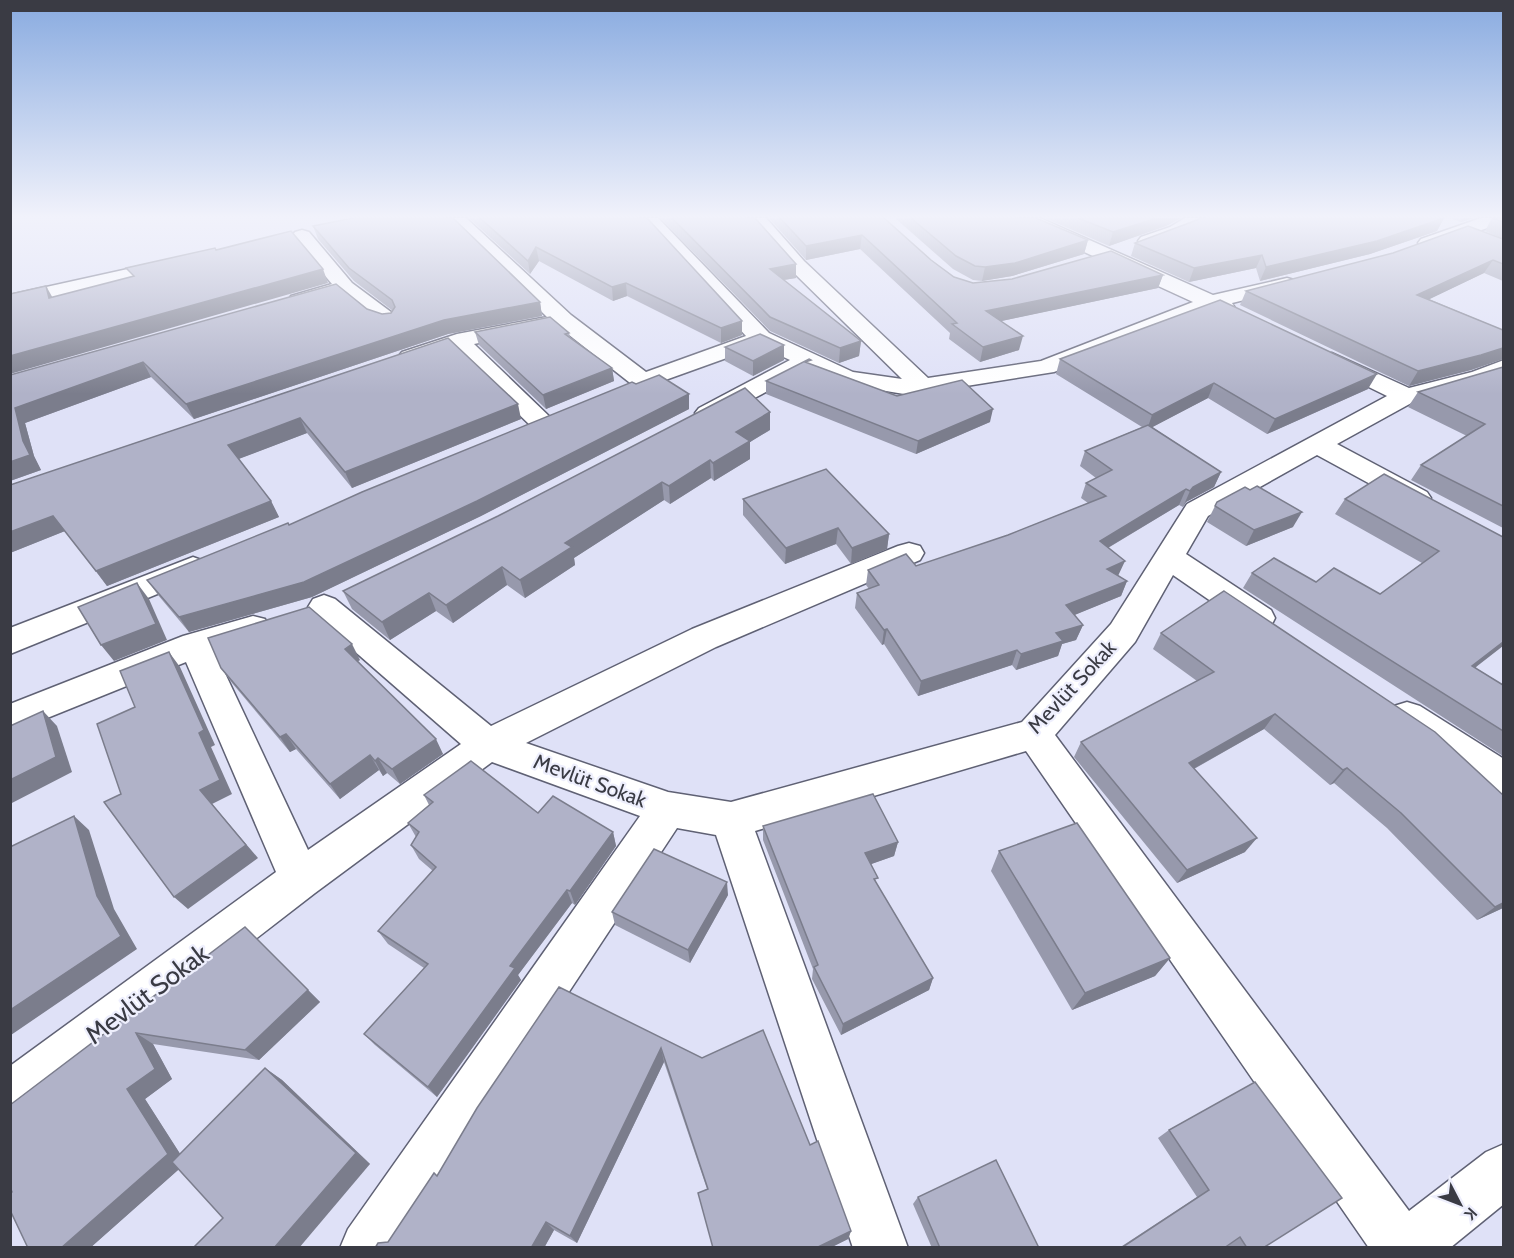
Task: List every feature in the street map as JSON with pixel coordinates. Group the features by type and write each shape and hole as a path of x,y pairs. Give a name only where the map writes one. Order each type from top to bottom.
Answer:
{"street":[{"path":"10,302 123,277"},
{"path":"336,277 345,287 387,320"},
{"path":"518,277 563,320 643,381"},
{"path":"703,277 761,338 847,378 910,388 1046,367 1211,302 1312,278"},
{"path":"809,277 923,386"},
{"path":"1157,277 1244,318"},
{"path":"285,306 345,287"},
{"path":"390,363 457,341 563,320"},
{"path":"613,393 761,338"},
{"path":"457,341 552,418 515,434"},
{"path":"1308,349 1406,396"},
{"path":"683,426 807,360"},
{"name":"Mevlüt Sokak","path":"302,613 488,745 668,809 731,820 1034,734 1123,633 1197,510 1406,396 1496,377"},
{"path":"1316,444 1441,511"},
{"path":"488,745 704,638 909,553"},
{"path":"1168,557 1286,636"},
{"path":"10,642 214,560"},
{"path":"10,719 195,645 302,613 355,591"},
{"path":"195,645 300,879"},
{"path":"1385,702 1503,780"},
{"path":"1034,734 1404,1248 1503,1170"},
{"name":"Mevlüt Sokak","path":"10,1097 300,879 488,745"},
{"path":"367,1248 668,809"},
{"path":"731,820 881,1248"}],"building":[{"path":"131,277 295,277 10,356 10,294 46,286 49,298"},
{"path":"361,277 514,277 540,302 444,320 186,404 143,362 15,408 23,441 30,455 10,462 10,375 336,284 367,309 382,314 391,313 395,307 392,300"},
{"path":"592,277 701,277 742,321 721,328 626,283 612,287"},
{"path":"730,277 780,277 861,341 840,348 770,317"},
{"path":"907,277 954,277 973,283 1020,277 1155,277 986,311 1023,336 983,347 952,324 957,323"},
{"path":"1301,277 1457,277 1417,295 1503,330 1503,348 1418,371 1246,291"},
{"path":"1220,300 1377,374 1275,419 1214,383 1152,415 1060,359"},
{"path":"550,317 569,333 565,334 612,368 543,395 475,332"},
{"path":"760,334 784,345 753,361 725,347"},
{"path":"448,338 518,404 345,472 300,418 228,445 271,501 96,571 53,516 10,532 10,485"},
{"path":"809,359 811,360 805,362 897,396 962,380 993,409 918,441 766,381"},
{"path":"1503,367 1503,506 1421,465 1485,424 1418,392"},
{"path":"659,375 689,394 477,501 304,582 179,617 147,580 288,523 289,525 362,492 632,382 636,384"},
{"path":"745,388 770,412 736,432 750,441 713,463 710,460 669,486 662,482 565,543 572,547 520,580 502,567 446,605 429,593 382,622 343,591 498,516"},
{"path":"1148,425 1221,472 1193,487 1190,491 1186,489 1100,541 1125,561 1107,569 1127,581 1066,605 1083,625 1056,633 1063,641 1021,654 1017,650 921,681 887,629 884,630 857,593 879,585 868,570 906,554 916,566 1008,535 1106,496 1086,483 1112,470 1085,451"},
{"path":"826,469 889,534 852,548 838,528 786,548 743,499"},
{"path":"1384,474 1503,537 1503,642 1472,666 1503,685 1503,731 1252,573 1274,558 1316,582 1334,568 1380,594 1439,551 1345,499"},
{"path":"1257,486 1302,512 1254,530 1215,506 1217,502 1245,487 1250,490"},
{"path":"137,583 156,624 101,645 78,607"},
{"path":"1224,591 1435,732 1503,795 1503,903 1495,907 1401,813 1347,768 1343,770 1275,714 1189,763 1257,838 1187,870 1081,742 1214,672 1161,633"},
{"path":"309,607 352,644 345,649 436,739 392,769 378,758 375,761 370,755 330,784 286,734 280,737 221,668 208,638"},
{"path":"169,652 204,730 199,733 220,780 200,790 246,845 174,897 104,802 121,794 97,724 135,707 120,671"},
{"path":"43,711 56,757 10,780 10,726"},
{"path":"471,761 538,813 553,796 613,832 570,891 567,890 510,966 515,968 428,1087 364,1034 428,964 378,931 436,867 411,845 419,832 408,823 433,802 424,795"},
{"path":"873,794 898,842 865,853 878,878 874,879 933,978 843,1024 814,967 818,965 763,826"},
{"path":"74,816 97,896 121,936 10,1010 10,847"},
{"path":"1077,823 1170,958 1085,993 999,851"},
{"path":"654,849 727,882 688,950 612,912"},
{"path":"245,927 308,990 245,1050 136,1033 155,1069 127,1089 168,1154 61,1248 28,1248 10,1210 10,1193 12,1192 10,1187 10,1105"},
{"path":"559,987 702,1058 763,1030 810,1145 818,1141 851,1231 816,1248 713,1248 698,1193 708,1189 661,1048 570,1236 546,1222 531,1248 375,1248 378,1243 388,1242 434,1173 437,1176 477,1108"},
{"path":"265,1068 356,1153 274,1248 193,1248 223,1218 172,1162"},
{"path":"1255,1082 1342,1198 1263,1248 1247,1248 1240,1237 1224,1248 1121,1248 1209,1190 1169,1130"},
{"path":"996,1160 1039,1248 940,1248 918,1197"}]}
